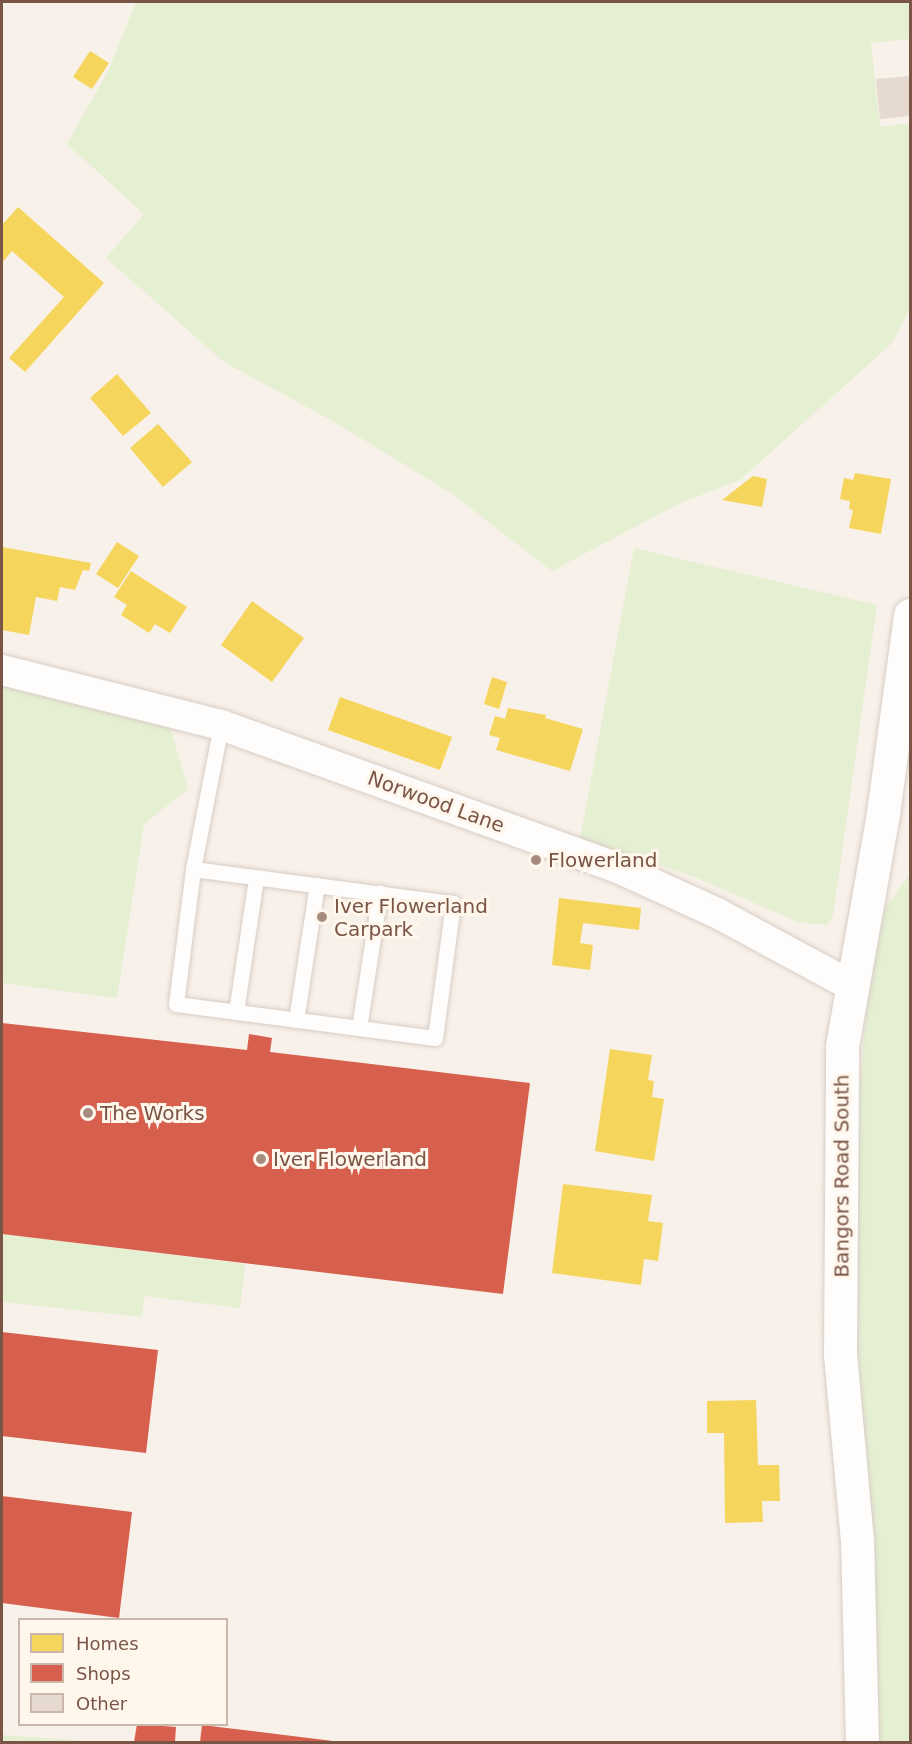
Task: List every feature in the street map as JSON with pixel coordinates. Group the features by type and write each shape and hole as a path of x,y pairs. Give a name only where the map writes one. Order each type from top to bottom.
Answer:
{"street":[{"name":"Bangors Road South","path":"862,1743 857,1541 840,1355 842,1046 850,985 883,813 910,615"},
{"name":"Norwood Lane","path":"2,670 221,725 616,867 717,913 850,985"}],"lane":[{"path":"193,869 453,903 435,1038 176,1004 193,869 221,725"},
{"path":"236,1012 256,878"},
{"path":"296,1020 317,885"},
{"path":"359,1028 380,893"}],"green space":[{"path":"136,2 910,2 910,39 871,43 880,127 910,123 910,310 891,344 740,480 678,504 552,571 451,493 336,423 224,362 106,258 144,214 67,144 108,71"},
{"path":"634,548 877,605 833,916 827,925 798,922 692,876 580,839"},
{"path":"2,686 39,690 168,719 188,789 144,824 117,998 2,983"},
{"path":"910,874 910,1742 874,1742 842,1289 874,922"},
{"path":"2,1234 245,1264 240,1308 144,1296 142,1317 2,1302"},
{"path":"2,1735 104,1742 2,1742"}],"building: Homes":[{"path":"90,51 109,63 92,89 73,77"},
{"path":"18,207 104,283 25,372 9,358 64,297 12,251 2,263 2,225"},
{"path":"117,374 151,413 123,436 90,398"},
{"path":"158,424 192,462 163,487 130,448"},
{"path":"855,473 891,479 881,534 849,528 853,510 849,509 850,501 840,499 844,478 853,480"},
{"path":"753,476 767,479 762,507 722,500"},
{"path":"117,542 139,556 118,588 96,574"},
{"path":"2,547 91,563 89,571 83,570 75,590 60,587 57,601 36,597 29,635 2,630"},
{"path":"131,571 187,607 170,633 155,624 149,633 121,615 127,605 114,597"},
{"path":"252,601 304,638 272,682 221,645"},
{"path":"492,677 507,682 499,709 484,704"},
{"path":"340,697 452,737 440,770 328,730"},
{"path":"508,708 546,715 545,718 583,729 570,771 496,750 500,738 489,735 495,716 505,719"},
{"path":"559,898 641,908 639,930 583,923 580,943 593,945 590,970 552,965"},
{"path":"610,1049 652,1055 648,1080 654,1081 652,1097 664,1099 654,1161 595,1151"},
{"path":"563,1184 652,1195 648,1221 663,1223 658,1261 644,1259 641,1285 552,1273"},
{"path":"756,1400 758,1465 779,1465 780,1501 762,1501 763,1522 725,1523 724,1433 707,1433 707,1401"}],"building: Shops":[{"name":"Iver Flowerland","path":"2,1023 247,1050 249,1034 272,1038 270,1052 530,1083 503,1294 2,1234"},
{"path":"2,1332 158,1350 146,1453 2,1436"},
{"path":"2,1496 132,1512 119,1618 2,1603"},
{"path":"137,1726 176,1727 175,1742 134,1742"},
{"path":"202,1726 333,1741 332,1742 200,1742"}],"building: Other":[{"path":"910,76 910,116 880,119 876,79"}],"place":[{"name":"Flowerland","path":"536,860"},
{"name":"Iver Flowerland Carpark","path":"322,917"},
{"name":"The Works","path":"88,1113"},
{"name":"Iver Flowerland","path":"261,1159"}]}
